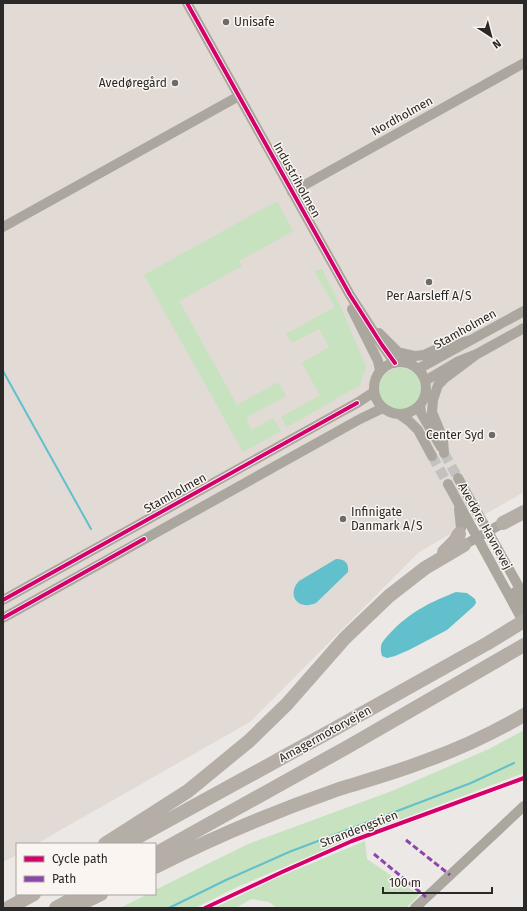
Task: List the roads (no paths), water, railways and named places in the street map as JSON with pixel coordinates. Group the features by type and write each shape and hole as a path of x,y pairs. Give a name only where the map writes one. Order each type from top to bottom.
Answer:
{"highway":[{"path":"504,523 524,512"},
{"path":"107,843 188,791 249,741 287,704 345,638 389,596 463,541"},
{"name":"Amagermotorvejen","path":"127,843 524,622"},
{"name":"Amagermotorvejen","path":"156,853 344,749 524,645"},
{"path":"156,866 191,848 273,814 339,789 426,761 481,738 524,715"},
{"path":"3,905 19,895"},
{"path":"8,908 32,895"},
{"path":"56,908 80,895"},
{"path":"72,908 99,895"}],"street":[{"name":"Industriholmen","path":"187,3 352,298 395,363"},
{"name":"Nordholmen","path":"292,192 524,63"},
{"path":"3,227 239,96"},
{"name":"Industriholmen","path":"352,298 350,305 378,360 380,371"},
{"path":"352,298 372,321 381,335 398,352 416,356 424,355 439,348 472,340"},
{"name":"Stamholmen","path":"418,369 524,311"},
{"name":"Stamholmen","path":"425,381 457,362 477,354 524,328"},
{"path":"420,405 421,413 444,453 443,439 432,412 433,400 438,385 477,354"},
{"path":"400,362 409,364 418,369 425,381 426,386 425,396 420,405 408,413 399,414 390,412 383,408 377,401 374,392 376,378 380,371 387,366 400,362"},
{"name":"Stamholmen","path":"3,600 374,392"},
{"name":"Stamholmen","path":"3,618 364,417 383,408"},
{"path":"399,414 418,430 432,456"},
{"name":"Avedøre Havnevej","path":"458,478 488,531 518,595 524,622"},
{"name":"Avedøre Havnevej","path":"448,484 478,540 518,595"},
{"path":"458,503 463,541 478,540 488,531 504,523"},
{"name":"Stamholmen","path":"137,526 144,539"},
{"path":"518,595 524,606"},
{"path":"518,595 524,615"},
{"path":"415,908 524,806"}],"water":[{"path":"336,559 346,562 348,572 316,603 304,605 299,603 294,596 294,591 295,586 299,581"},
{"path":"456,592 467,593 475,599 476,603 447,630 395,656 387,658 382,656 382,643 401,622 423,607"}],"waterway":[{"path":"3,371 91,529"},
{"path":"169,908 226,880 289,852 471,783 514,763"}],"tunnel":[{"path":"444,453 458,478"},
{"path":"432,456 448,484"}],"place":[{"name":"Unisafe","path":"226,22"},
{"name":"Avedøregård","path":"175,83"},
{"name":"Per Aarsleff A/S","path":"429,282"},
{"name":"Center Syd","path":"492,435"},
{"name":"Infinigate Danmark A/S","path":"343,519"}]}
